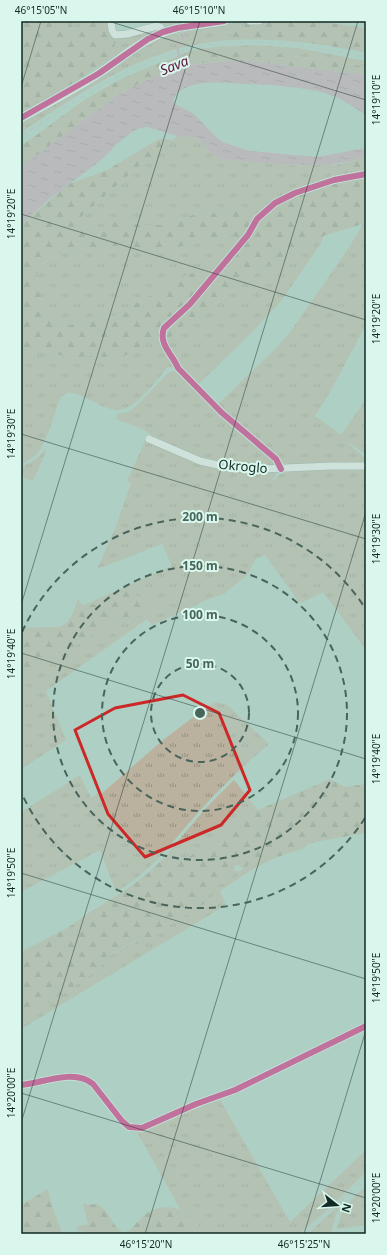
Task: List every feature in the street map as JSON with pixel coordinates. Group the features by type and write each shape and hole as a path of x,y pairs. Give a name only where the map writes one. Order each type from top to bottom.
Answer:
{"street":[{"path":"111,21 112,30 115,35 128,34 157,26 160,27 163,32"},
{"path":"21,118 98,74 148,39 163,32 177,28 224,21"},
{"path":"250,21 259,21"},
{"path":"281,469 276,459 221,412 178,368 175,360 163,341 162,333 164,328 190,304 230,258 248,236 257,219 275,203 295,193 334,180 366,174"},
{"name":"Okroglo","path":"149,438 200,461 221,466 245,469 366,466"},
{"path":"21,1085 35,1084 67,1077 79,1077 88,1080 93,1084 114,1113 129,1128 142,1128 196,1104 236,1090 366,1026"}],"highlighted area":[{"path":"183,695 219,713 250,790 221,825 145,857 108,814 75,730 115,708"}],"green space":[{"path":"21,21 70,21 75,31 78,31 93,21 108,22 110,36 118,38 114,46 121,52 45,101 21,113"},
{"path":"70,21 94,21 78,31 75,31"},
{"path":"157,21 198,21 167,26"},
{"path":"264,21 314,21 366,28 366,53 332,46 298,42 230,40 232,31 244,26 246,23 252,25"},
{"path":"238,22 246,23 244,26 232,31 230,40 172,50 145,60 95,85 21,132 21,124 97,81 122,61 143,47 161,38 174,34"},
{"path":"152,32 121,52 114,46 118,38"},
{"path":"253,45 298,48 366,61 366,67 339,63 331,59 313,59 251,51 201,55 194,59 195,64 178,66 174,58 191,51 201,49"},
{"path":"251,51 313,59 331,59 339,63 366,67 366,75 241,60 195,64 194,59 201,55"},
{"path":"174,58 178,66 118,95 21,167 21,146 75,106 127,76"},
{"path":"177,136 194,137 200,140 211,153 221,159 300,166 341,164 341,166 322,181 314,181 303,188 248,208 216,214 210,212 196,214 162,225 140,225 127,222 105,225 102,228 92,229 83,227 79,223 78,220 80,218 140,165 164,151 159,139 172,140"},
{"path":"159,139 164,151 140,165 80,218 78,220 79,223 83,227 92,229 101,228 109,223 115,222 127,222 140,225 162,225 196,214 210,212 216,214 248,208 303,188 314,181 322,181 330,176 341,166 341,164 366,157 366,223 320,237 255,273 233,291 182,327 165,342 161,330 137,349 116,360 110,361 104,357 93,355 73,358 60,355 21,351 21,224 69,184 107,170","holes":["232,235 242,239 232,254 201,268 136,303 124,314 64,326 47,318 36,276 42,264 65,249 116,246 158,250 179,247 198,241"]},
{"path":"366,223 366,325 330,392 315,416 341,435 366,397 366,455 350,443 349,444 365,458 366,464 286,465 216,406 279,345 291,331 350,246 363,224"},
{"path":"232,235 242,239 232,254 201,268 136,303 124,314 64,326 47,318 36,276 42,264 65,249 116,246 158,250 179,247 198,241"},
{"path":"324,235 321,243 282,300 197,386 186,374 165,342 182,327 233,291 255,273"},
{"path":"159,332 174,363 173,366 167,368 135,403 124,409 109,409 79,395 73,393 65,394 60,399 48,434 42,446 33,457 21,463 21,351 60,355 73,358 94,355 104,357 110,361 126,355"},
{"path":"177,371 272,458 275,466 237,465 207,459 179,449 161,441 140,428 116,419 117,414 128,412 134,408 168,373"},
{"path":"145,441 233,470 245,472 273,472 276,474 272,480 273,481 279,475 286,472 333,468 366,469 366,650 323,592 301,603 299,602 265,555 256,559 248,574 224,594 211,598 152,625 147,619 46,691 66,740 21,769 21,678 55,654 68,650 117,619 130,621 125,589 84,608 82,606 172,566 162,544 97,569 115,529 131,483 127,481"},
{"path":"44,450 46,451 33,481 21,477 21,467 37,458"},
{"path":"125,589 155,606 130,621 117,619 68,650 55,654 21,678 21,628 58,627 69,620 78,599 84,608"},
{"path":"216,702 227,705 269,744 214,796 150,866 139,876 116,892 100,850 21,892 21,812 80,775 91,798 98,793 100,795 163,740 208,706"},
{"path":"330,779 345,787 366,784 366,833 308,844 302,849 277,857 253,869 250,863 243,868 237,865 234,868 235,874 214,887 206,899 207,902 138,944 134,941 107,957 95,972 21,1019 21,952 69,927 121,893 147,874 162,860 168,862 190,856 239,825 258,810"},
{"path":"234,780 258,810 239,825 190,856 168,862 162,860 205,809"},
{"path":"250,863 253,869 220,891 226,905 21,1029 22,1017 50,1002 98,969 107,957 207,902 206,899 214,887 235,874 235,871 240,871"},
{"path":"219,1098 290,1222 366,1150 366,1172 324,1213 299,1234 206,1234 189,1215 180,1209 137,1132 153,1127 197,1105 199,1108 202,1107 201,1104"},
{"path":"366,1186 366,1225 337,1229 341,1216 347,1205"},
{"path":"48,1189 51,1203 62,1234 21,1234 21,1205"},
{"path":"85,1203 87,1205 96,1204 105,1210 117,1227 125,1233 146,1214 156,1209 168,1207 179,1209 189,1215 206,1234 90,1234 89,1232 77,1231 77,1226 88,1224 83,1204"},
{"path":"337,1207 339,1208 331,1234 308,1234"}],"water":[{"path":"241,60 366,75 366,115 341,100 325,93 306,89 266,85 215,82 197,84 183,89 173,100 175,104 194,114 216,137 225,143 250,151 317,157 366,148 366,157 348,162 312,165 276,164 221,159 211,153 200,140 194,137 177,136 147,127 140,128 132,132 117,144 100,161 48,200 21,224 21,167 118,95 139,84 178,66"}],"waterway":[{"name":"Sava","path":"181,67 177,45 186,35 189,28"}],"railway":[{"path":"21,136 76,101 131,70 159,58 189,49 221,43 269,42 311,47 366,57"},
{"path":"305,1234 366,1176"}],"cycle path":[{"path":"21,118 98,74 148,39 163,32 177,28 224,21"},
{"path":"281,469 276,459 221,412 178,368 164,344 164,328 190,304 248,235 257,219 275,203 295,193 334,180 366,174"},
{"path":"21,1085 68,1077 86,1079 93,1084 122,1121 129,1127 142,1128 196,1104 235,1090 366,1026"}]}
